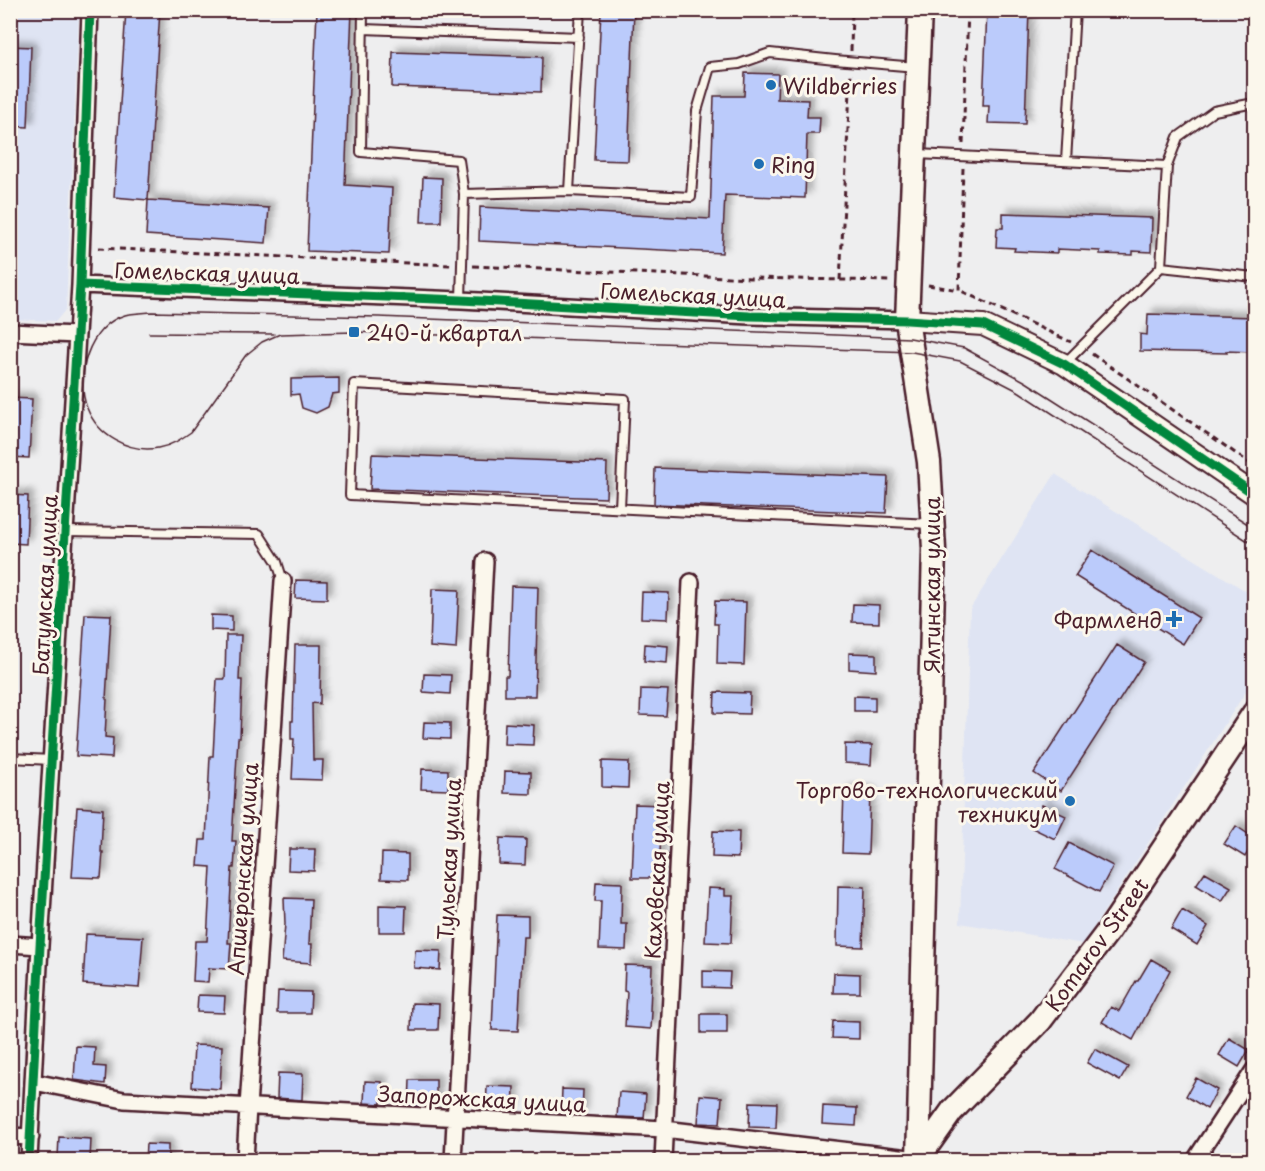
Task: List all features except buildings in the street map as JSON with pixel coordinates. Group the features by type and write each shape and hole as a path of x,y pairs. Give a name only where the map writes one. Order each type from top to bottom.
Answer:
{"main road":[{"name":"Ялтинская улица","path":"920,10 907,320 929,462 934,549 922,1160"},
{"name":"Komarov Street","path":"922,1160 951,1111 1040,1021 1109,930 1254,713"}],"street":[{"name":"Батумская улица","path":"29,1161 80,285 90,10"},
{"name":"Гомельская улица","path":"80,285 461,300 749,316 907,320 983,325 1064,364 1254,494"},
{"path":"10,332 76,335"},
{"name":"Тульская улица","path":"453,1161 485,561"},
{"name":"Апшеронская улица","path":"245,1161 283,581"},
{"name":"Каховская улица","path":"663,1161 691,582"},
{"path":"10,944 40,946"},
{"path":"1195,1161 1254,1070"},
{"name":"Запорожская улица","path":"34,1082 124,1100 664,1129 922,1160"},
{"path":"10,1136 31,1137"}],"lane":[{"path":"363,10 361,152 459,160 464,194 461,300"},
{"path":"569,191 580,10"},
{"path":"1066,161 1075,10"},
{"path":"363,28 579,36"},
{"path":"464,194 569,191 691,197 697,111 710,67 739,64 770,52 917,67"},
{"path":"1064,364 1161,267 1167,166 1178,137 1214,111 1254,103"},
{"path":"914,154 1167,166"},
{"path":"1161,267 1254,277"},
{"path":"620,508 625,399 354,384 350,495 933,524"},
{"path":"65,531 259,534 277,562 283,581"},
{"path":"10,758 52,760"}],"path":[{"path":"840,280 852,10"},
{"path":"959,290 968,10"},
{"path":"82,247 462,266 909,282 959,290 1081,346 1254,466"}],"shaded area":[{"path":"11,11 79,11 66,309 56,321 11,319"},
{"name":"Торгово-технологический техникум","path":"1055,474 1254,596 1254,679 1083,944 960,923 970,609"}],"tram line":[{"path":"1254,528 1026,382 964,348 910,338 379,317 152,312 125,315 112,321 94,341 84,367 84,395 92,418 99,427 116,440 136,448 147,449 167,446 191,432 246,355 262,342 280,334 354,332 912,352 960,361 1018,391 1254,545"},
{"path":"149,333 274,334"}],"cycle path":[{"path":"29,1160 80,285 90,10"},
{"path":"80,285 461,300 749,316 907,320 983,325 1064,364 1254,494"}],"place":[{"name":"Wildberries","path":"771,85"},
{"name":"Ring","path":"759,164"},
{"name":"240-й квартал","path":"354,332"},
{"name":"Фармленд","path":"1174,619"},
{"name":"Торгово-технологический техникум","path":"1070,801"}]}
